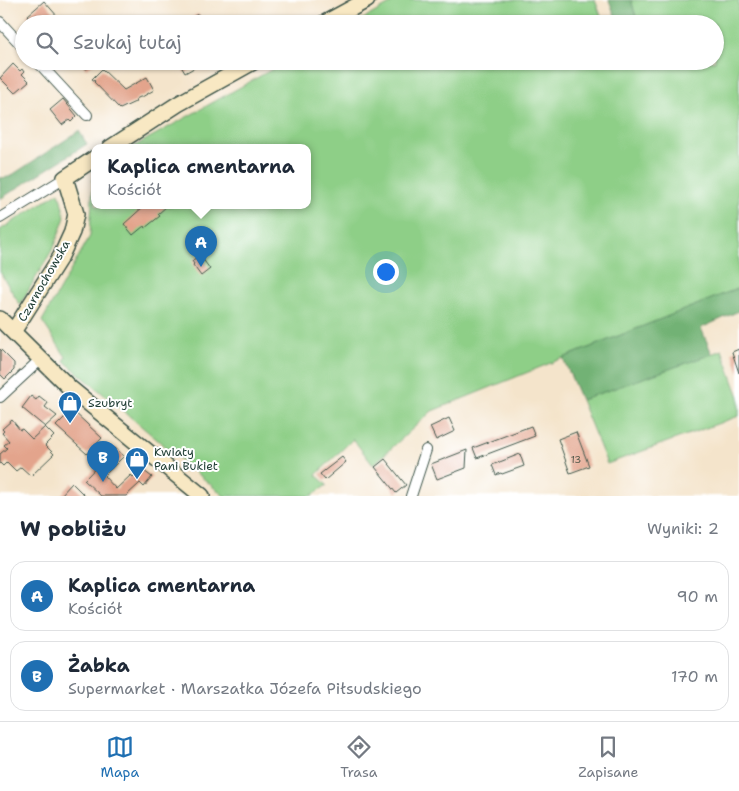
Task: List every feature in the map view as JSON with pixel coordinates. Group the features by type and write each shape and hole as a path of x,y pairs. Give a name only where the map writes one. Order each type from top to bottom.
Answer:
{"street":[{"path":"339,15 367,0"},
{"path":"0,22 15,38"},
{"path":"44,70 87,115"},
{"path":"116,144 178,104 239,70"},
{"path":"0,218 91,161"},
{"name":"Czarnochowska","path":"13,332 61,256 72,232 76,214 65,178"},
{"path":"0,319 70,388 202,496"},
{"path":"2,395 41,360"},
{"path":"411,496 426,450"}],"green space":[{"path":"397,0 595,0 601,15 370,15"},
{"path":"609,0 631,0 635,15 615,15"},
{"path":"631,0 739,0 739,288 432,411 373,465 353,439 316,475 327,485 311,496 224,496 64,361 66,357 42,321 90,236 91,209 311,209 311,144 138,144 271,70 724,70 724,15 635,15"},
{"path":"79,131 87,144 0,199 0,178 9,177"},
{"path":"59,192 65,217 55,245 20,305 0,272 0,230"},
{"path":"739,288 739,311 701,328 712,354 581,400 563,358"},
{"path":"722,350 739,397 739,416 607,464 581,400"}],"building":[{"path":"44,1 56,15 28,15"},
{"path":"13,64 15,70 23,70 24,72 22,74 29,81 15,93 0,78"},
{"path":"103,70 124,90 147,77 154,90 120,109 92,79"},
{"path":"63,99 77,116 71,122 69,120 62,125 50,110"},
{"path":"141,209 164,209 158,214 160,216 133,235 124,224"},
{"path":"198,256 202,258 210,269 201,276 192,261"},
{"path":"0,349 14,363 14,370 5,379 0,374"},
{"path":"739,349 739,373 732,352"},
{"path":"31,396 36,400 39,396 48,403 45,407 57,416 45,427 22,408"},
{"path":"72,410 102,438 87,454 56,426"},
{"path":"449,418 455,431 436,440 430,427"},
{"path":"12,420 20,430 22,429 32,439 45,427 54,436 45,445 54,454 31,476 21,467 16,471 7,462 3,466 0,463 0,454 7,448 4,445 9,441 2,433 4,431 2,429"},
{"path":"531,426 535,436 477,458 473,448"},
{"path":"576,432 589,466 570,473 558,439"},
{"path":"115,448 124,456 104,476 116,489 131,475 133,477 140,468 152,477 144,487 140,483 126,496 101,496 84,480"},
{"path":"467,450 466,468 437,479 431,464"},
{"path":"520,454 524,466 496,475 492,465"},
{"path":"342,457 346,462 325,480 320,474"},
{"path":"385,459 406,485 396,493 375,467"},
{"path":"72,483 85,496 61,495"}],"place":[{"name":"Kaplica cmentarna","path":"201,267"},
{"name":"Szubryt","path":"70,424"},
{"name":"Kwiaty Pani Bukiet","path":"137,480"},
{"name":"Żabka","path":"103,482"}]}
